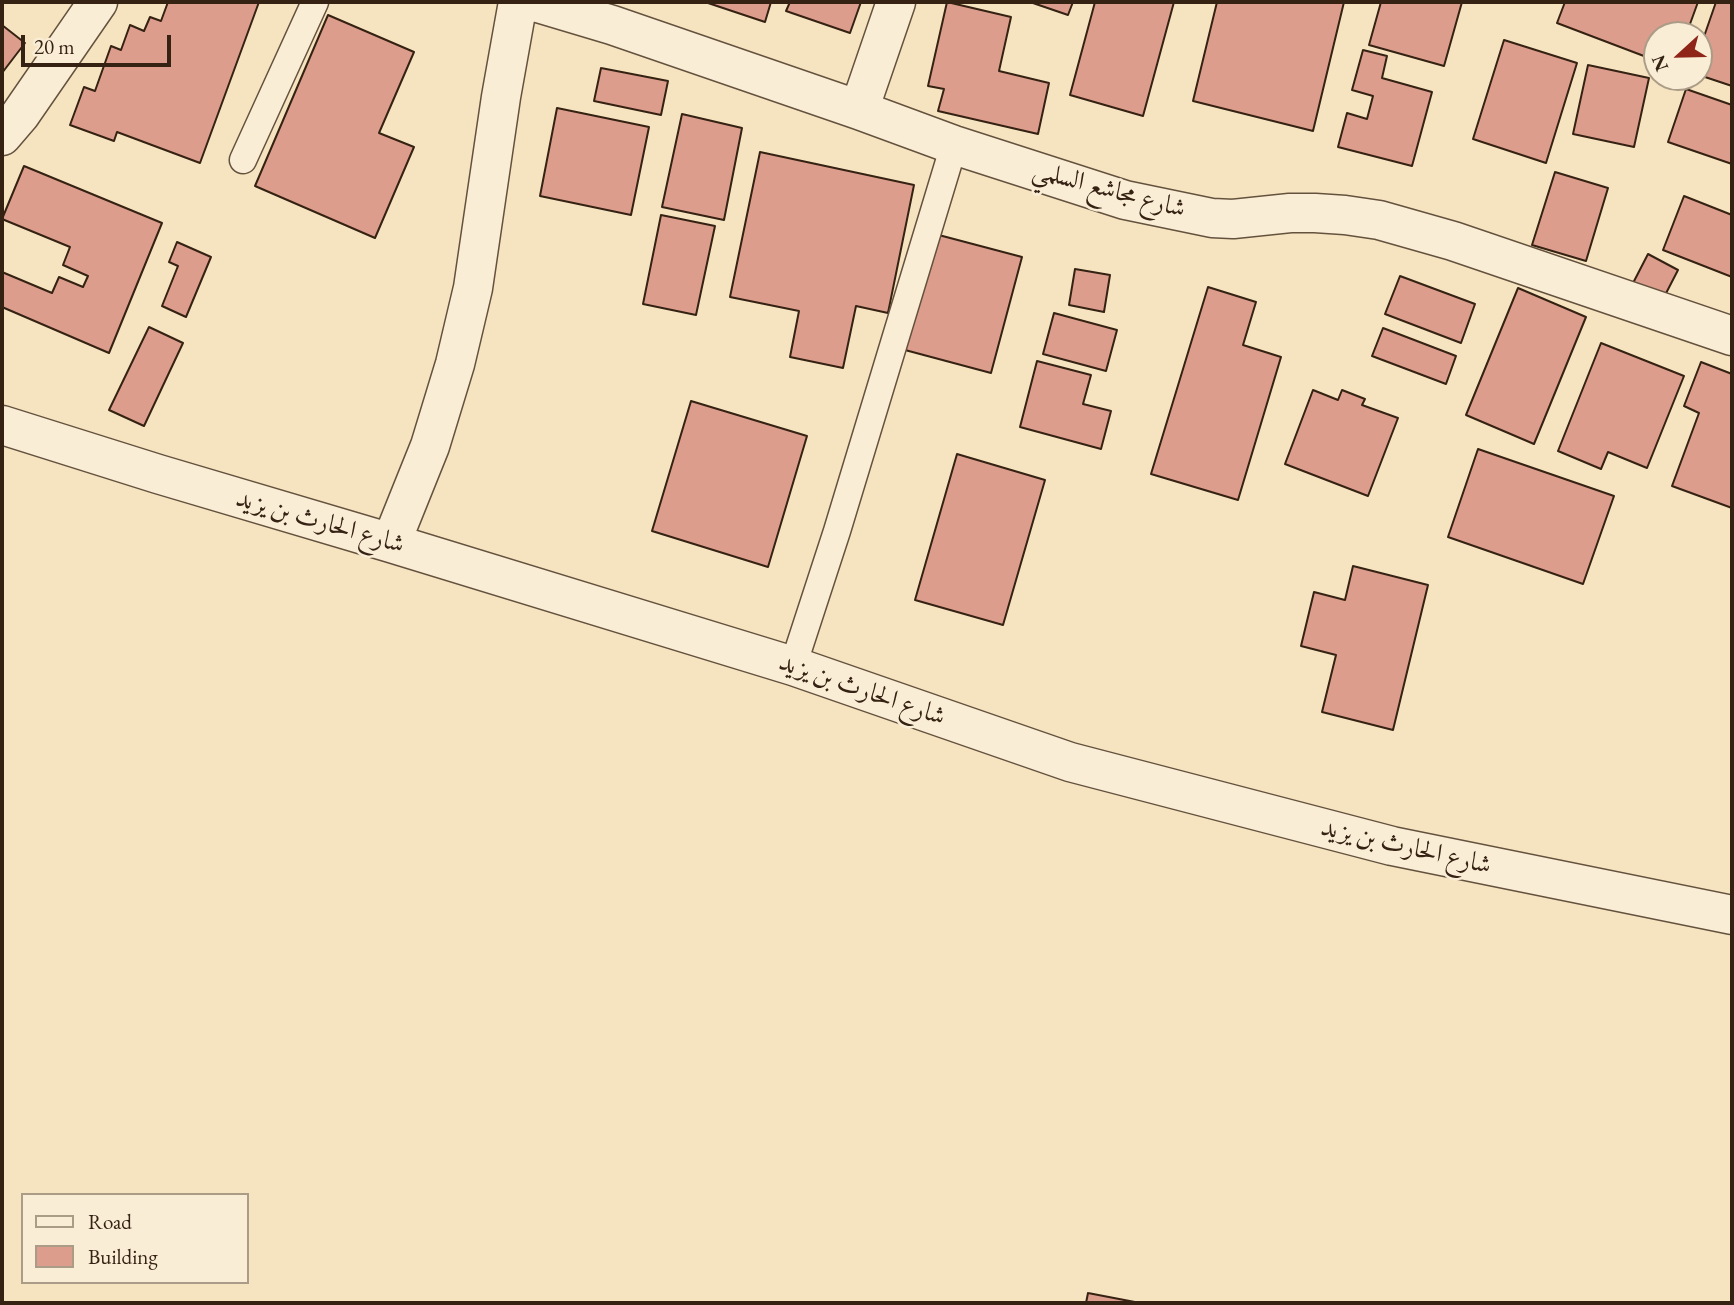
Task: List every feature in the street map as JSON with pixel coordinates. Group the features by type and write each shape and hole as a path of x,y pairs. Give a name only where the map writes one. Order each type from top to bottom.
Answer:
{"street":[{"path":"2,136 20,115 98,2"},
{"path":"391,543 430,446 455,364 473,288 518,2"},
{"name":"شارع مجاشع السلمي","path":"535,2 612,25 954,145 1125,200 1212,218 1315,213 1380,220 1453,241 1732,337"},
{"path":"859,110 896,2"},
{"name":"شارع الحارث بن يزيد","path":"2,425 793,666 1070,762 1392,846 1732,915"}],"lane":[{"path":"243,160 315,2"},
{"path":"793,666 837,531 954,145"}],"building":[{"path":"168,2 259,2 200,163 117,132 114,141 70,125 84,87 95,91 111,46 121,50 130,25 144,31 150,17 161,21"},
{"path":"705,2 771,2 765,22"},
{"path":"790,2 861,2 850,33 786,11"},
{"path":"947,2 1011,17 999,71 1049,83 1038,134 938,111 944,89 928,86"},
{"path":"1030,2 1073,2 1068,15"},
{"path":"1095,2 1174,2 1143,116 1070,95"},
{"path":"1217,2 1344,2 1313,131 1193,101"},
{"path":"1381,2 1462,2 1444,66 1369,45"},
{"path":"1565,2 1698,2 1691,21 1643,21 1643,56 1557,23"},
{"path":"1716,2 1732,2 1732,86 1713,80 1713,21 1709,21"},
{"path":"328,15 414,52 379,133 414,147 375,238 255,186"},
{"path":"2,25 25,43 2,73"},
{"path":"1504,40 1577,63 1546,163 1473,139"},
{"path":"1363,50 1387,56 1382,78 1432,92 1412,166 1338,147 1347,113 1367,119 1373,96 1352,90"},
{"path":"1588,65 1643,77 1643,91 1646,91 1634,147 1573,134"},
{"path":"601,68 668,81 661,115 594,101"},
{"path":"1685,91 1732,105 1732,164 1668,142"},
{"path":"557,108 649,127 631,215 540,196"},
{"path":"682,114 742,128 724,220 662,207"},
{"path":"760,152 914,185 888,313 856,306 843,368 790,357 799,311 730,297"},
{"path":"24,166 162,223 109,353 2,307 2,272 52,293 59,277 83,287 88,276 63,265 70,247 2,219"},
{"path":"1555,172 1608,188 1586,261 1532,245"},
{"path":"1684,196 1732,215 1732,277 1663,250"},
{"path":"661,215 715,226 696,315 643,304"},
{"path":"935,234 1022,257 991,373 905,350"},
{"path":"177,242 211,257 186,317 162,306 178,266 169,262"},
{"path":"1648,254 1678,270 1661,303 1631,287"},
{"path":"1075,269 1110,275 1104,312 1069,305"},
{"path":"1400,276 1475,304 1461,343 1385,314"},
{"path":"1208,287 1256,302 1243,345 1281,357 1238,500 1151,474"},
{"path":"1518,288 1586,317 1534,444 1466,415"},
{"path":"1054,313 1117,330 1106,371 1043,354"},
{"path":"149,327 183,343 144,426 109,410"},
{"path":"1383,328 1456,356 1446,384 1372,356"},
{"path":"1601,343 1684,376 1647,468 1608,452 1601,469 1558,451"},
{"path":"1037,361 1091,375 1083,404 1111,411 1101,449 1020,427"},
{"path":"1701,362 1732,374 1732,508 1672,486 1699,413 1684,406"},
{"path":"1313,390 1338,400 1342,390 1365,399 1362,405 1398,418 1368,496 1285,464"},
{"path":"691,401 807,436 768,567 652,531"},
{"path":"1478,449 1614,496 1583,584 1448,537"},
{"path":"957,454 1045,480 1003,625 915,600"},
{"path":"1353,566 1428,585 1393,730 1322,712 1336,655 1301,646 1314,592 1345,600"},
{"path":"1088,1293 1140,1303 1086,1303"}]}
